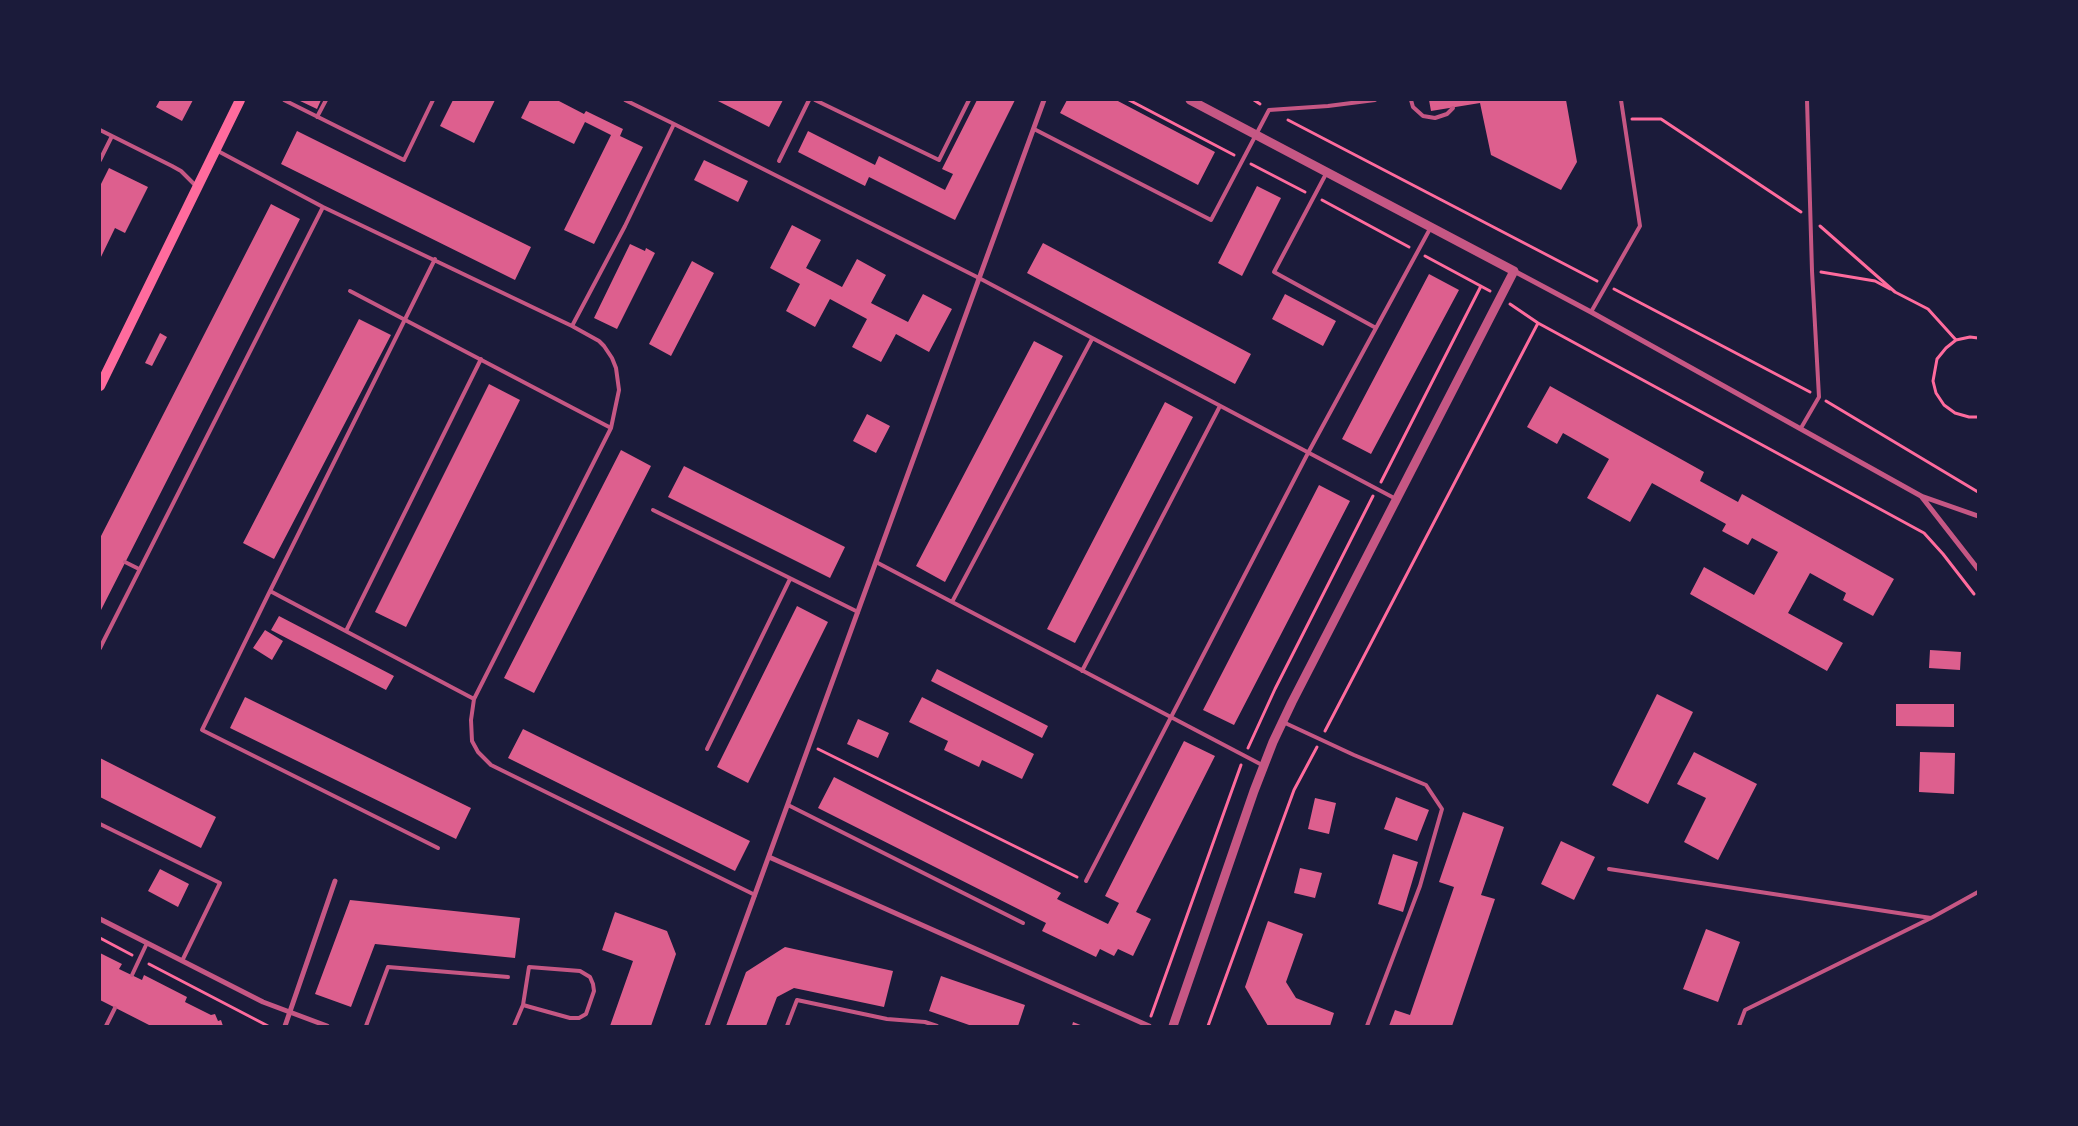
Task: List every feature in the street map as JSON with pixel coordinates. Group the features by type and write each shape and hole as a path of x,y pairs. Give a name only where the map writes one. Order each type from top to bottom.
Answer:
{"main road":[{"path":"100,386 240,100"}],"street":[{"path":"707,1026 1044,100"},
{"path":"1190,100 1591,312 1921,496 1978,516"},
{"path":"1173,1026 1264,766 1283,722 1514,271"},
{"path":"1921,496 1978,569"},
{"path":"769,858 1149,1026"},
{"path":"285,1026 335,881"},
{"path":"100,919 262,1002 290,1014 327,1026"}],"lane":[{"path":"284,100 404,160 433,100"},
{"path":"317,117 326,100"},
{"path":"625,100 979,278 1396,499"},
{"path":"779,161 809,100"},
{"path":"815,100 939,160 969,100"},
{"path":"1034,129 1211,220 1269,110 1375,100"},
{"path":"1411,100 1413,108 1423,116 1435,118 1448,114 1453,108"},
{"path":"1591,312 1640,226 1622,100"},
{"path":"1801,428 1819,396 1812,271 1807,100"},
{"path":"572,326 674,124"},
{"path":"100,130 181,171 197,188"},
{"path":"100,160 112,136"},
{"path":"216,150 323,206 600,341 612,358 619,390 611,428 474,699 470,720 472,741 478,752 491,764 755,895"},
{"path":"1328,172 1274,272 1376,328"},
{"path":"100,648 323,206"},
{"path":"1086,881 1308,453 1430,227"},
{"path":"435,259 202,730 438,848"},
{"path":"350,291 611,428"},
{"path":"952,602 1092,339"},
{"path":"346,631 481,359"},
{"path":"1082,671 1220,406"},
{"path":"652,510 858,612"},
{"path":"125,562 139,569"},
{"path":"876,562 1264,766"},
{"path":"707,749 790,578"},
{"path":"270,591 474,699"},
{"path":"1283,722 1354,756 1426,785 1442,809 1420,886 1368,1026"},
{"path":"788,805 1022,923"},
{"path":"100,824 220,883 182,961"},
{"path":"1609,870 1931,918"},
{"path":"1738,1026 1745,1010 1931,918 1978,892"},
{"path":"132,975 147,943"},
{"path":"366,1026 388,967 508,977"},
{"path":"514,1026 523,1005 529,967 580,971 590,977 593,984 594,991 586,1014 579,1018 570,1018 523,1005"},
{"path":"788,1026 797,1000 887,1019 925,1022 937,1026"},
{"path":"106,1026 115,1008"}],"path":[{"path":"1129,100 1417,252 1500,298 1538,323 1924,533 1974,594"},
{"path":"1254,100 1269,110 1819,396 1978,492"},
{"path":"1624,119 1661,119 1811,218 1895,292"},
{"path":"1812,271 1875,281 1928,309 1956,340"},
{"path":"1208,1026 1294,790 1538,323"},
{"path":"1978,338 1970,337 1956,340 1946,348 1934,366 1933,381 1936,393 1944,405 1955,413 1969,417 1978,417"},
{"path":"810,745 1086,881"},
{"path":"100,938 135,956"},
{"path":"144,961 268,1026"}],"building":[{"path":"160,100 193,100 182,121 156,107"},
{"path":"298,100 321,100 317,109"},
{"path":"453,100 495,100 474,143 440,126"},
{"path":"530,100 557,100 584,114 586,111 623,129 620,136 643,147 594,244 564,230 611,135 585,122 574,144 521,118"},
{"path":"716,100 783,100 769,127"},
{"path":"977,100 1015,100 955,220 869,177 865,186 798,152 808,131 875,165 879,156 945,190 953,174 942,169"},
{"path":"1067,100 1116,100 1215,152 1198,185 1060,113"},
{"path":"1429,100 1566,100 1577,162 1561,190 1491,155 1480,103 1431,111"},
{"path":"297,131 531,247 515,280 281,164"},
{"path":"704,160 748,181 738,202 694,180"},
{"path":"109,168 148,187 125,233 115,228 100,259 100,186"},
{"path":"1257,186 1281,198 1242,276 1218,263"},
{"path":"271,204 300,219 100,612 100,538"},
{"path":"792,225 821,240 806,268 842,287 857,259 886,275 871,303 908,322 923,294 952,309 929,352 896,334 881,362 852,347 867,319 830,299 815,327 786,311 800,284 770,268"},
{"path":"1043,243 1251,354 1235,384 1027,273"},
{"path":"630,244 645,251 646,248 655,253 617,329 594,318"},
{"path":"692,261 714,273 671,356 649,344"},
{"path":"1429,274 1459,290 1371,454 1342,439"},
{"path":"1285,294 1336,321 1323,346 1272,319"},
{"path":"359,319 391,335 274,559 243,543"},
{"path":"160,333 167,337 152,366 145,363"},
{"path":"1034,341 1063,356 945,582 916,566"},
{"path":"489,384 520,400 406,627 375,612"},
{"path":"1550,386 1704,472 1700,481 1738,502 1742,494 1894,579 1873,616 1843,600 1846,593 1810,573 1788,613 1843,643 1827,671 1690,594 1704,567 1754,595 1778,552 1752,538 1748,545 1722,531 1726,524 1652,483 1630,522 1587,498 1609,459 1563,433 1557,444 1527,427"},
{"path":"1165,402 1193,417 1075,643 1047,629"},
{"path":"867,414 890,426 876,453 853,441"},
{"path":"621,450 651,466 534,693 504,678"},
{"path":"684,466 845,547 830,578 668,497"},
{"path":"1319,485 1350,501 1234,725 1203,710"},
{"path":"797,606 828,622 748,783 717,767"},
{"path":"279,616 394,676 386,690 271,630"},
{"path":"265,630 283,641 272,660 253,648"},
{"path":"1930,650 1961,652 1960,670 1929,668"},
{"path":"937,669 1048,726 1042,738 931,681"},
{"path":"1657,694 1693,712 1648,804 1612,785"},
{"path":"245,697 471,808 456,839 230,728"},
{"path":"922,697 1034,754 1022,779 982,760 979,767 944,750 948,741 909,722"},
{"path":"1896,704 1954,704 1954,727 1896,726"},
{"path":"858,719 889,733 878,758 847,744"},
{"path":"523,729 750,841 735,871 508,758"},
{"path":"1184,741 1215,756 1136,912 1151,919 1133,956 1118,949 1114,956 1100,949 1096,957 1042,931 1046,923 818,808 834,777 1061,893 1057,899 1108,924 1119,903 1105,896"},
{"path":"1694,752 1757,784 1718,860 1684,842 1706,798 1677,784"},
{"path":"1920,752 1955,753 1954,794 1919,792"},
{"path":"100,758 216,817 201,848 100,797"},
{"path":"1396,797 1429,810 1417,841 1384,829"},
{"path":"1315,798 1336,803 1329,834 1308,829"},
{"path":"1463,812 1504,827 1481,895 1495,899 1452,1026 1389,1026 1395,1010 1410,1015 1454,887 1439,882"},
{"path":"1561,841 1595,857 1574,900 1541,884"},
{"path":"1393,854 1418,862 1403,912 1378,904"},
{"path":"1300,868 1322,873 1315,898 1294,893"},
{"path":"160,869 189,884 178,907 148,891"},
{"path":"350,900 520,918 515,958 375,944 351,1007 315,994"},
{"path":"615,912 667,931 676,954 651,1026 610,1026 633,961 602,950"},
{"path":"1268,921 1303,934 1286,982 1296,998 1334,1013 1330,1026 1268,1026 1245,987"},
{"path":"1706,929 1740,942 1718,1002 1683,989"},
{"path":"785,947 893,971 884,1007 794,988 777,997 766,1026 726,1026 746,972"},
{"path":"100,953 122,964 119,969 142,980 144,975 187,997 185,1002 211,1015 215,1014 218,1021 221,1020 223,1026 151,1026 100,1000"},
{"path":"941,976 1025,1005 1018,1026 972,1026 929,1011"},
{"path":"1073,1022 1083,1026 1072,1026"}]}
